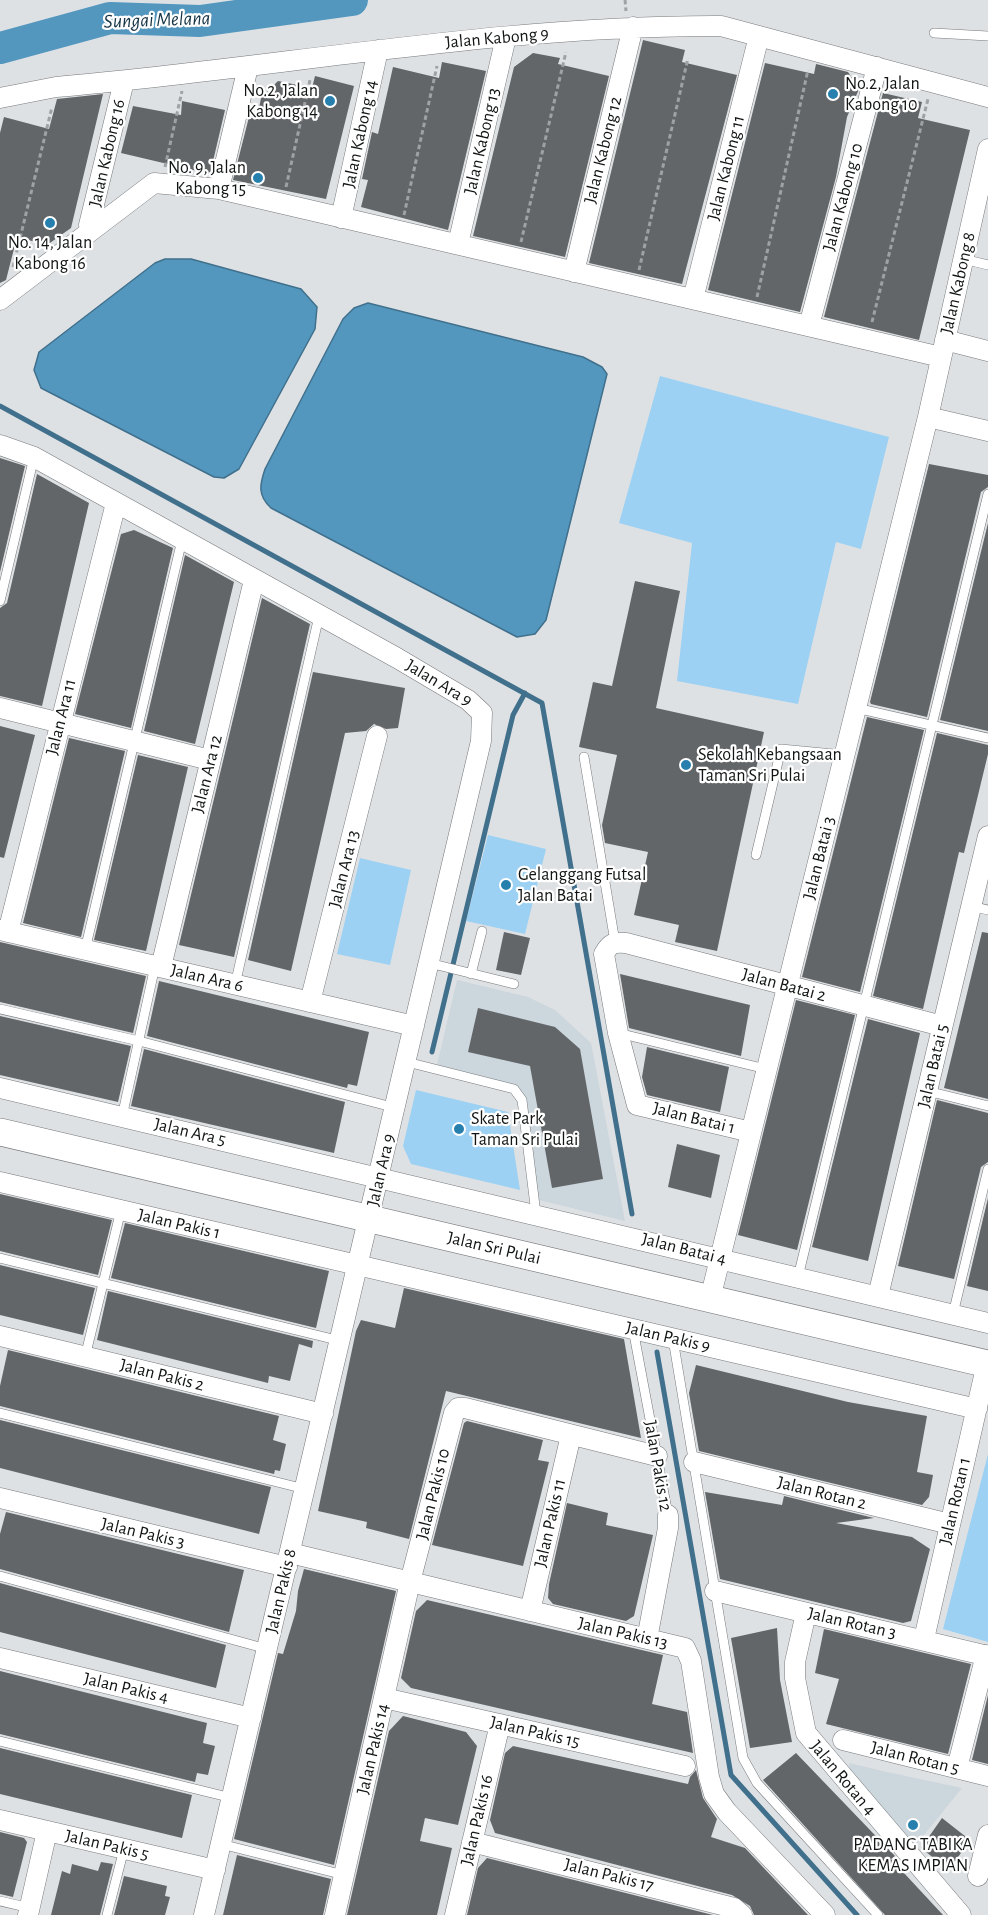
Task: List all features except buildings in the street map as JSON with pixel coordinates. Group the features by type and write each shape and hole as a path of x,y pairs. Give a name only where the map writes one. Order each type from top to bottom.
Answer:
{"street":[{"name":"Jalan Kabong 9","path":"0,98 56,87 248,67 630,21 721,26 988,97"},
{"name":"Jalan Kabong 12","path":"574,272 630,21"},
{"name":"Jalan Kabong 11","path":"693,299 759,36"},
{"name":"Jalan Kabong 13","path":"458,244 506,37"},
{"name":"Jalan Kabong 14","path":"341,218 378,50"},
{"path":"219,189 248,67"},
{"name":"Jalan Kabong 10","path":"810,326 877,67"},
{"name":"Jalan Kabong 16","path":"89,225 124,81"},
{"name":"Jalan Kabong 8","path":"928,417 963,259 983,195 988,149"},
{"path":"3,298 154,183 219,189 867,340 943,349 988,351"},
{"path":"928,417 988,431"},
{"name":"Jalan Batai 3","path":"710,1299 928,417"},
{"name":"Jalan Ara 9","path":"0,445 34,457 468,700 482,713 481,741 358,1266"},
{"name":"Jalan Ara 11","path":"4,931 116,504"},
{"name":"Jalan Ara 12","path":"158,967 254,580"},
{"path":"0,708 210,760"},
{"name":"Jalan Ara 13","path":"310,1002 377,736"},
{"name":"Jalan Batai 5","path":"878,1296 942,1026 980,908 988,836"},
{"name":"Jalan Ara 6","path":"4,931 414,1026"},
{"path":"618,1033 604,954 609,945 620,943"},
{"name":"Jalan Batai 2","path":"620,943 942,1026"},
{"name":"Jalan Batai 1","path":"618,1033 637,1105 751,1132"},
{"name":"Jalan Ara 5","path":"0,1088 380,1176"},
{"name":"Jalan Sri Pulai","path":"0,1132 988,1364"},
{"name":"Jalan Batai 4","path":"380,1176 988,1323"},
{"name":"Jalan Pakis 1","path":"0,1182 358,1266"},
{"name":"Jalan Pakis 9","path":"358,1266 977,1409"},
{"name":"Jalan Pakis 8","path":"204,1915 358,1266"},
{"name":"Jalan Pakis 2","path":"1,1339 323,1414"},
{"name":"Jalan Rotan 1","path":"924,1639 988,1364"},
{"name":"Jalan Pakis 10","path":"410,1582 454,1413 458,1408 571,1435"},
{"path":"571,1435 657,1456"},
{"name":"Jalan Pakis 11","path":"530,1611 571,1435"},
{"name":"Jalan Rotan 2","path":"694,1462 950,1524"},
{"name":"Jalan Pakis 3","path":"0,1498 289,1560"},
{"name":"Jalan Pakis 12","path":"647,1639 668,1528 668,1515"},
{"name":"Jalan Pakis 13","path":"289,1560 410,1582 685,1648 692,1661 709,1777 714,1794 727,1812 825,1915"},
{"name":"Jalan Pakis 14","path":"335,1915 410,1582"},
{"name":"Jalan Rotan 3","path":"715,1592 987,1655"},
{"name":"Jalan Rotan 4","path":"806,1613 795,1662 795,1678 806,1733 961,1915"},
{"path":"957,1768 987,1655"},
{"name":"Jalan Pakis 4","path":"0,1658 251,1718"},
{"name":"Jalan Pakis 15","path":"384,1698 685,1766"},
{"name":"Jalan Pakis 16","path":"455,1915 500,1724"},
{"name":"Jalan Rotan 5","path":"843,1740 988,1776"},
{"name":"Jalan Pakis 5","path":"0,1820 215,1869"},
{"path":"29,1911 47,1831"},
{"path":"978,1876 988,1836"},
{"name":"Jalan Pakis 17","path":"472,1842 688,1895 734,1908 742,1915"}],"lane":[{"path":"934,33 988,36"},
{"path":"963,259 988,265"},
{"path":"0,601 34,457"},
{"path":"798,1277 934,725 988,494"},
{"path":"85,950 182,540"},
{"path":"235,985 319,616"},
{"path":"856,708 988,738"},
{"path":"756,855 781,749 844,755"},
{"path":"584,757 620,943"},
{"path":"471,974 482,931"},
{"path":"429,963 514,984"},
{"path":"122,1117 158,967"},
{"path":"0,1009 139,1041 396,1108"},
{"path":"618,1033 766,1069"},
{"path":"407,1062 514,1089 522,1100 536,1214"},
{"path":"927,1091 988,1106"},
{"path":"953,1314 988,1169"},
{"path":"85,1357 121,1210"},
{"path":"0,1258 341,1341"},
{"name":"Jalan Pakis 12","path":"633,1329 668,1515"},
{"path":"673,1339 743,1758 748,1771 878,1915"},
{"path":"0,1413 305,1490"},
{"path":"0,1576 267,1648"},
{"path":"0,1742 232,1798"},
{"path":"221,1844 344,1875"},
{"path":"107,1915 124,1849"},
{"path":"0,1901 29,1911"}],"path":[{"path":"625,0 630,21"},
{"path":"517,258 566,52"},
{"path":"635,286 688,58"},
{"path":"400,231 437,66"},
{"path":"753,313 808,70"},
{"path":"283,204 310,80"},
{"path":"161,184 183,86"},
{"path":"867,340 929,94"},
{"path":"3,298 52,106"}],"shaded area":[{"path":"165,259 191,259 301,289 317,307 315,329 239,469 224,478 214,477 41,388 34,370 39,352 155,263"},
{"path":"368,303 583,357 602,367 607,374 546,620 535,634 517,637 271,508 263,499 261,485 265,469 343,319 354,308"},
{"path":"660,376 889,437 861,549 836,542 798,704 677,681 692,543 619,523"},
{"name":"Gelanggang Futsal Jalan Batai","path":"488,835 546,849 525,934 466,921"},
{"path":"360,858 411,870 390,965 337,954"},
{"path":"457,980 528,997 555,1010 591,1043 625,1221 539,1200 526,1097 515,1085 437,1065"},
{"name":"Skate Park Taman Sri Pulai","path":"416,1090 508,1112 520,1190 411,1164 403,1146"},
{"path":"988,1454 988,1642 943,1629"},
{"name":"PADANG TABIKA KEMAS IMPIAN","path":"849,1763 962,1788 915,1846 850,1776"}],"waterway":[{"name":"Sungai Melana","path":"0,48 110,18 200,21 352,0"},
{"path":"0,406 542,703 632,1214"},
{"path":"432,1052 513,715 525,693"},
{"path":"657,1352 731,1775 857,1915"}],"place":[{"name":"No.2, Jalan Kabong 10","path":"833,94"},
{"name":"No.2, Jalan Kabong 14","path":"330,101"},
{"name":"No. 9, Jalan Kabong 15","path":"258,178"},
{"name":"No. 14, Jalan Kabong 16","path":"50,223"},
{"name":"Sekolah Kebangsaan Taman Sri Pulai","path":"686,765"},
{"name":"Gelanggang Futsal Jalan Batai","path":"506,885"},
{"name":"Skate Park Taman Sri Pulai","path":"459,1129"},
{"name":"PADANG TABIKA KEMAS IMPIAN","path":"913,1825"}]}
